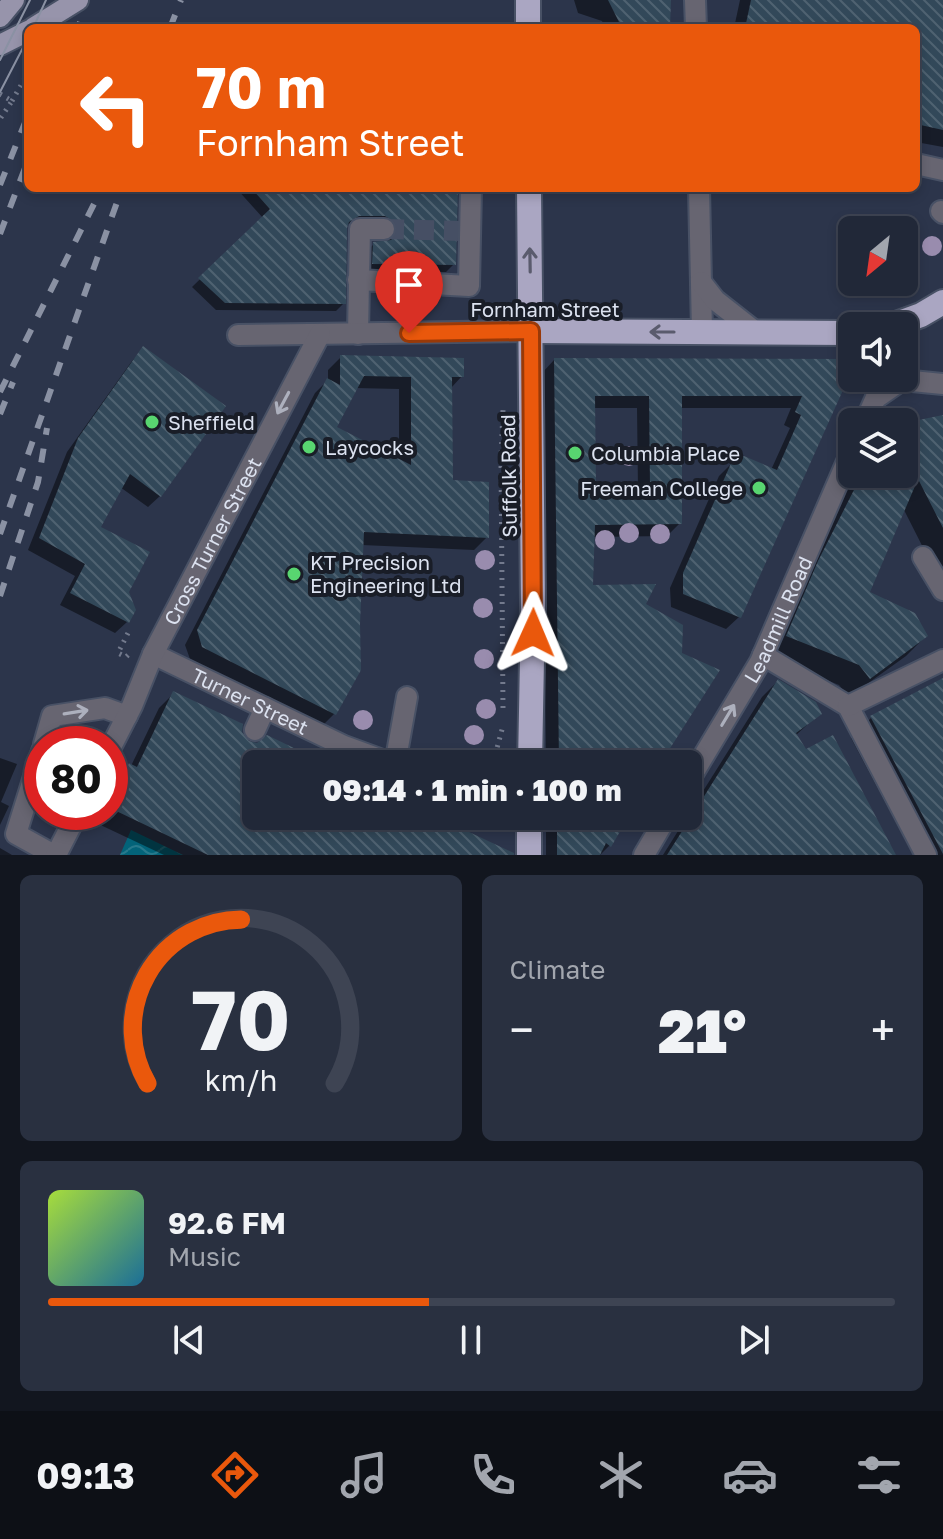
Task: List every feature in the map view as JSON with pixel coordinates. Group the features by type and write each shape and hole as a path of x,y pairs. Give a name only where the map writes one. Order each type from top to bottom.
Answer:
{"highway":[{"path":"528,0 528,24"},
{"name":"Suffolk Road","path":"529,192 533,606 530,750"},
{"path":"918,316 943,302"},
{"name":"Fornham Street","path":"531,331 838,333"},
{"path":"529,830 529,855"}],"main road":[{"path":"0,17 14,0"},
{"path":"38,24 78,0"},
{"path":"0,45 24,32"}],"street":[{"path":"695,0 696,24"},
{"path":"920,165 943,170"},
{"path":"358,280 469,286 466,231 471,192"},
{"path":"699,192 702,332"},
{"path":"358,334 360,229 384,229"},
{"path":"701,282 715,300 757,333"},
{"name":"Fornham Street","path":"238,335 531,331"},
{"name":"Cross Turner Street","path":"122,726 153,654 320,334"},
{"path":"876,398 902,380 943,384"},
{"path":"871,408 879,392"},
{"name":"Leadmill Road","path":"702,758 763,655 838,482"},
{"path":"923,557 943,590"},
{"name":"Turner Street","path":"153,654 355,750"},
{"path":"763,655 848,706 926,855"},
{"path":"848,706 943,660"},
{"path":"397,750 407,697"},
{"path":"49,726 52,716 105,708 127,716"},
{"path":"255,730 265,708"},
{"path":"24,808 16,834 55,855 68,830"},
{"path":"644,855 659,830"}],"path":[{"path":"0,119 24,80"},
{"path":"0,94 12,101"},
{"path":"496,750 503,729 501,460 504,402"},
{"path":"126,657 118,653 130,629"}],"water":[{"path":"131,830 183,855 120,855"}],"building":[{"path":"608,0 671,0 670,24 620,24"},
{"path":"751,0 943,0 943,130 920,125 920,24 746,24"},
{"path":"255,192 458,192 456,265 372,264 373,242 391,240 396,235 396,223 385,216 359,216 349,222 347,228 346,304 225,303 198,278 270,209"},
{"path":"143,346 226,406 161,497 130,474 101,527 150,552 129,592 136,610 129,623 70,593 85,564 39,538 78,438"},
{"path":"340,355 464,358 464,377 452,377 453,480 489,482 489,538 364,532 361,670 336,715 202,647 197,630 327,378 340,385","holes":["364,376 411,377 411,465 337,427"]},
{"path":"554,358 838,359 838,392 842,392 741,618 683,594 683,573 732,461 744,456 777,470 801,415 795,412 802,396 682,396 682,524 595,525 593,585 656,584 646,604 683,625 682,653 720,670 669,750 559,750","holes":["595,396 649,396 650,488 596,488"]},
{"path":"943,415 943,528 918,479 918,420"},
{"path":"855,488 914,488 870,592 915,613 928,636 870,679 859,665 786,636 818,561"},
{"path":"943,678 943,854 870,716"},
{"path":"778,679 816,702 822,714 796,733 806,749 833,735 896,855 667,855 683,830 702,830 702,800"},
{"path":"173,691 243,724 242,732 249,741 257,743 267,735 298,750 242,750 242,830 465,830 514,855 208,855 128,817 128,765 137,767"},
{"path":"557,830 621,830 611,847 606,843 600,855 557,855"}],"tunnel":[{"path":"384,229 461,231"}],"tram line":[{"path":"0,60 30,0"},
{"path":"35,24 46,0"},
{"path":"0,92 24,46"}],"railway":[{"path":"172,24 181,0"},
{"path":"0,185 24,125"},
{"path":"0,234 24,171"},
{"path":"0,392 100,192"},
{"path":"0,534 121,192"},
{"path":"0,414 13,382"},
{"path":"0,596 38,482 47,428"}],"place":[{"name":"Sheffield","path":"152,422"},
{"name":"Laycocks","path":"309,447"},
{"name":"Columbia Place","path":"575,453"},
{"name":"Freeman College","path":"759,488"},
{"name":"KT Precision Engineering Ltd","path":"294,574"}],"route":[{"path":"409,333 531,331 533,633"}]}
